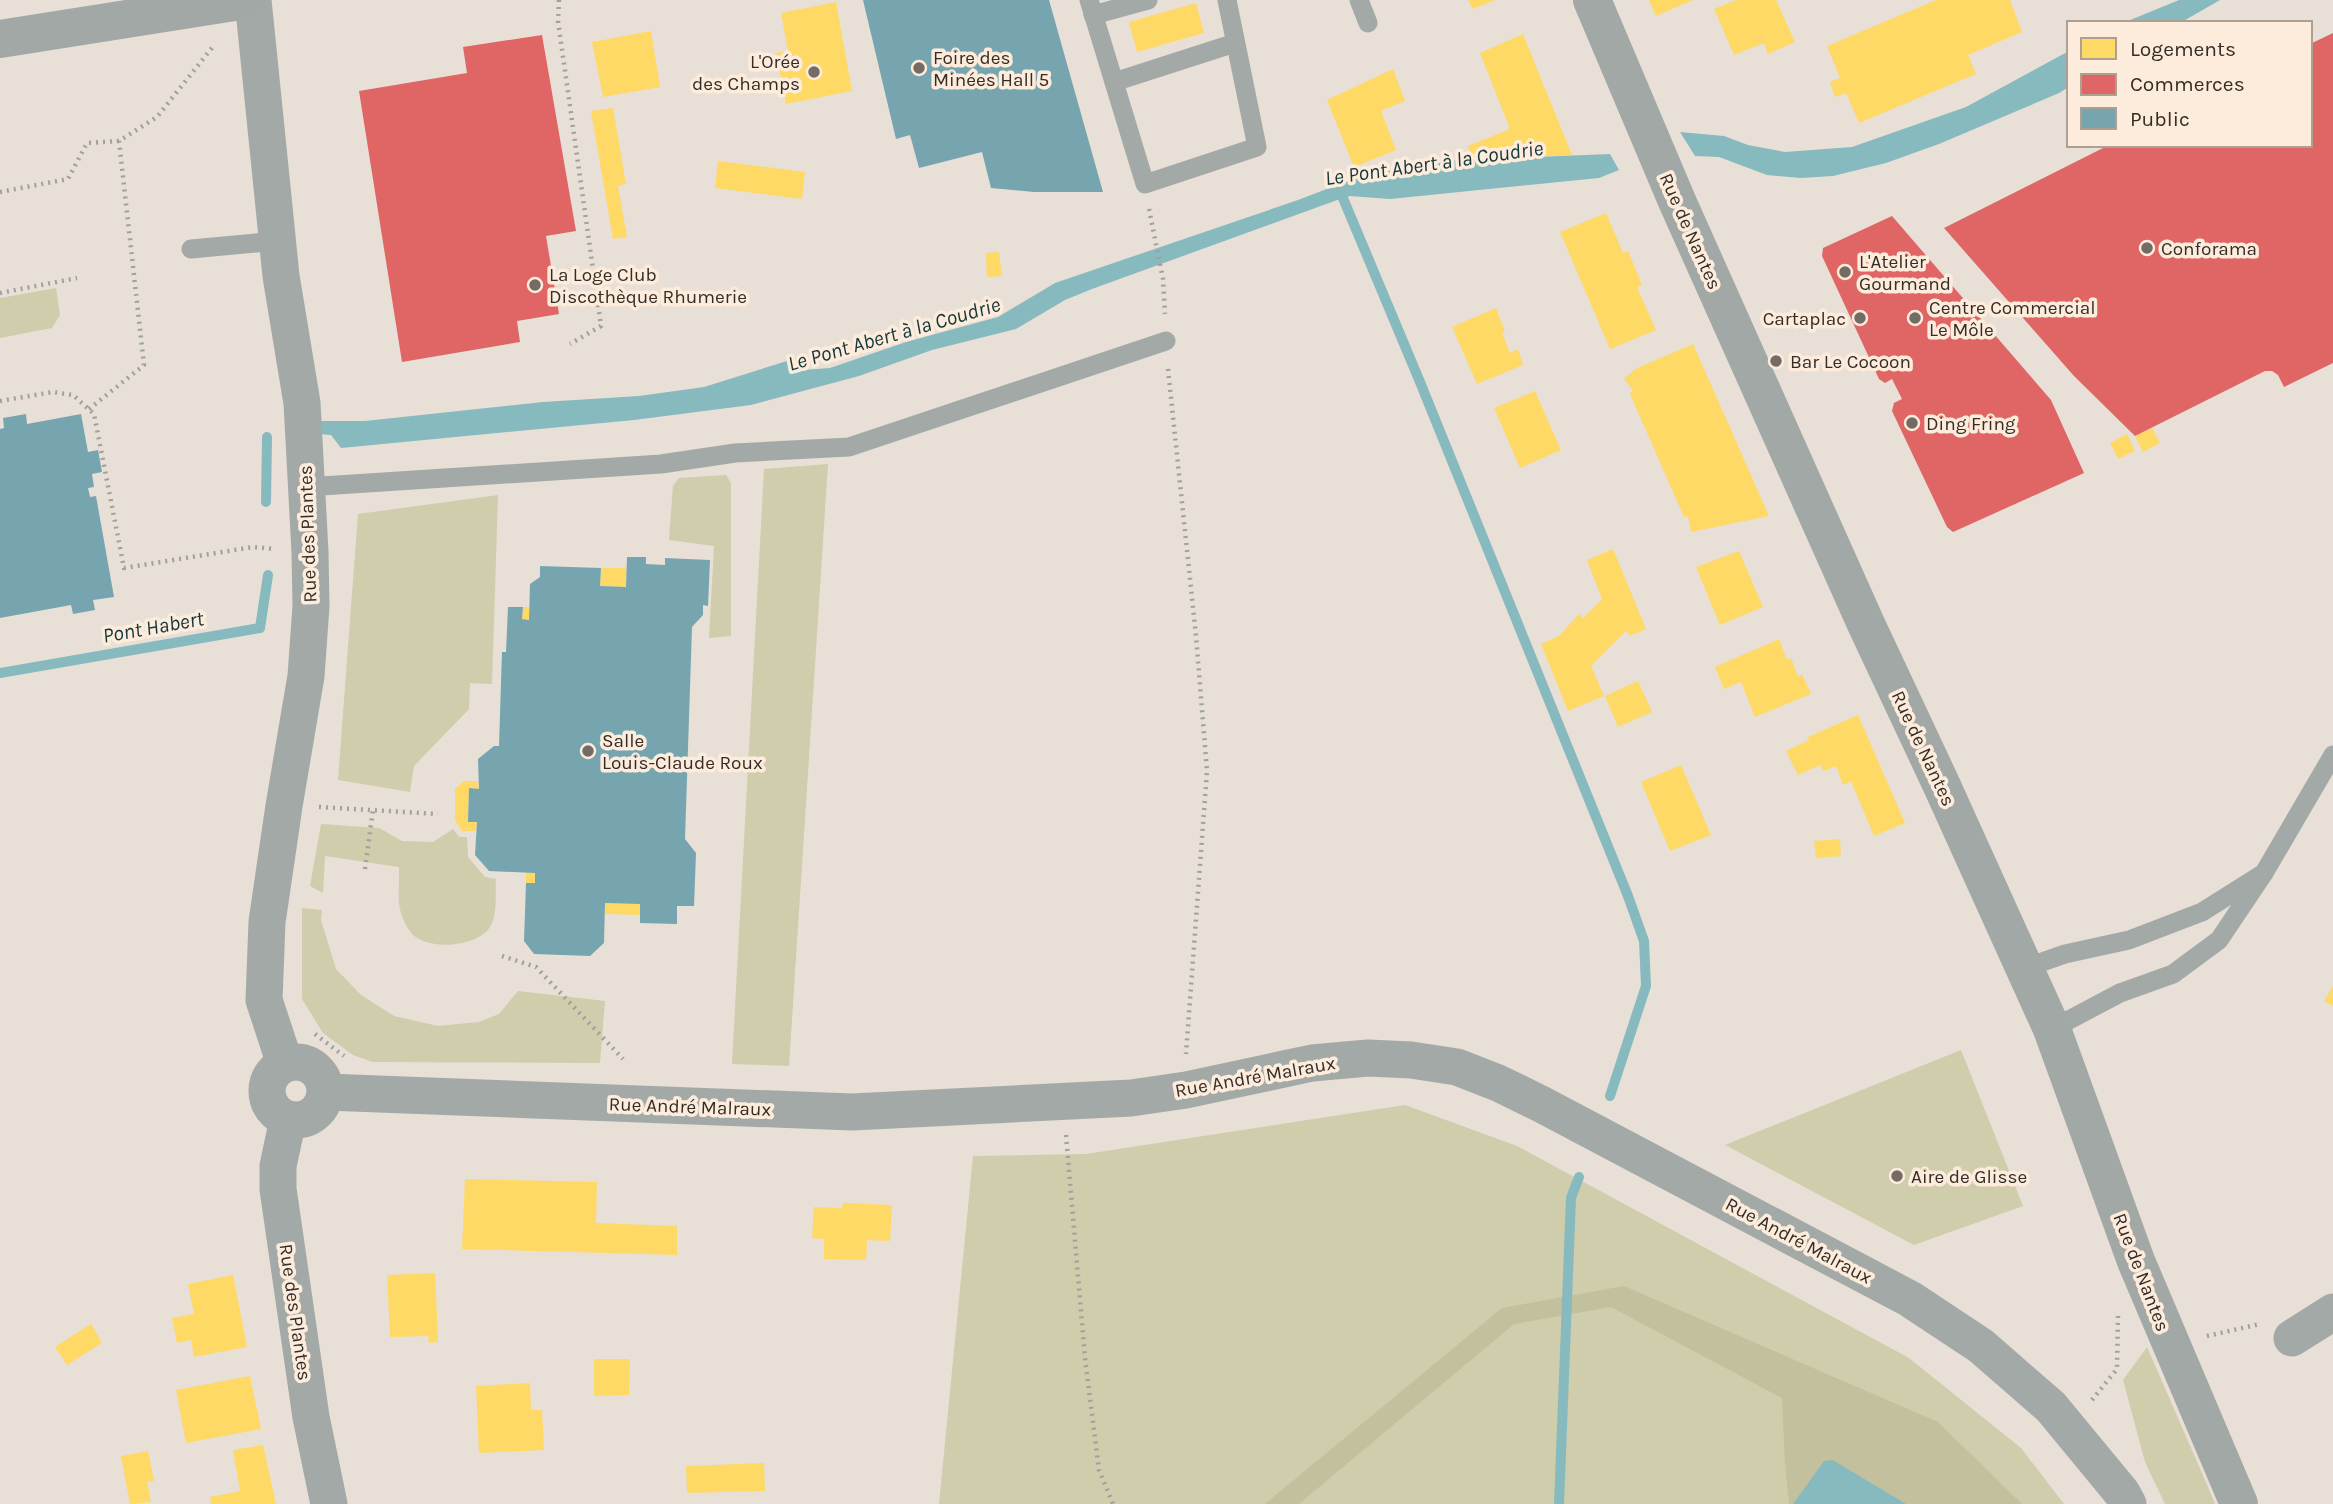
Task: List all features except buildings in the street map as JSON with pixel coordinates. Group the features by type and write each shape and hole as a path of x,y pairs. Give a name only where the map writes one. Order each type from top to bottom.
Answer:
{"main road":[{"path":"0,13 81,0"},
{"path":"0,39 247,0"},
{"name":"Rue de Nantes","path":"1592,0 1677,201 2052,1029 2136,1261 2239,1504"}],"street":[{"name":"Rue des Plantes","path":"253,0 281,276 302,403 310,552 311,606 306,676 267,922 264,1000 285,1064"},
{"name":"Rue André Malraux","path":"326,1092 852,1112 1131,1098 1186,1090 1312,1063 1368,1058 1411,1060 1457,1067 1498,1083 1910,1299 1971,1340 2051,1407 2122,1493 2128,1504"},
{"path":"304,1063 320,1074 326,1092 319,1111 304,1119 288,1119 278,1114 270,1104 267,1093 269,1081 275,1071 285,1064 304,1063"},
{"name":"Rue des Plantes","path":"288,1119 278,1166 278,1189 311,1417 329,1504"},
{"path":"2292,1338 2333,1312"}],"lane":[{"path":"1148,0 1091,7 1145,184 1256,147 1227,0"},
{"path":"1359,0 1368,23"},
{"path":"1114,82 1236,43"},
{"path":"191,249 277,241"},
{"path":"306,487 661,464 735,453 849,447 1166,341"},
{"path":"2052,1029 2120,993 2173,974 2219,940 2264,873 2333,755"},
{"path":"2025,968 2065,954 2129,940 2202,912 2264,873"}],"path":[{"path":"559,0 558,21 601,326 570,344"},
{"path":"0,192 68,180 88,143 119,141 156,117 222,35"},
{"path":"89,409 144,365 119,141"},
{"path":"1151,225 1163,279 1166,341 1207,771 1185,1063 1186,1090"},
{"path":"0,293 77,278"},
{"path":"0,401 53,392 73,395 94,414 124,568 253,547 310,552"},
{"path":"313,806 438,814"},
{"path":"365,869 373,810"},
{"path":"502,957 536,967 623,1059"},
{"path":"314,1034 348,1059"},
{"path":"1065,1102 1085,1358 1099,1470 1113,1504"}],"shaded area":[{"path":"56,288 60,315 52,328 0,338 0,298"},
{"path":"828,464 789,1066 732,1064 764,469"},
{"path":"726,475 731,483 731,636 709,638 714,546 669,540 673,486 679,478"},
{"path":"498,495 492,684 470,683 469,709 414,766 410,792 338,780 358,514"},
{"path":"321,824 379,828 402,841 433,842 453,829 459,837 467,837 468,857 485,877 496,879 493,922 483,934 462,943 437,944 416,937 401,914 399,867 325,856 323,893 310,886"},
{"path":"302,908 322,910 321,920 336,969 361,995 394,1016 438,1026 479,1022 499,1014 518,991 605,1001 600,1063 373,1062 353,1055 323,1033 302,999"},
{"name":"Aire de Glisse","path":"1961,1050 2023,1206 1914,1245 1725,1145"},
{"path":"1405,1105 1517,1146 1909,1358 2021,1448 2064,1504 939,1504 973,1156 1086,1154"},
{"path":"1624,1286 1938,1422 2022,1504 1789,1504 1782,1398 1611,1307 1514,1324 1299,1504 1265,1504 1502,1308"},
{"path":"2147,1347 2215,1504 2165,1504 2145,1462 2123,1380"}],"water":[{"path":"2179,0 2220,0 2183,21 2128,21"},
{"path":"2067,52 2067,88 2059,93 1939,144 1886,163 1833,176 1801,178 1767,175 1719,157 1695,156 1680,132 1724,136 1748,145 1785,152 1852,147 1966,107"},
{"name":"Le Pont Abert à la Coudrie","path":"1610,154 1619,170 1599,178 1390,199 1350,196 1092,289 1065,300 1016,329 932,350 859,376 751,405 634,420 341,448 331,435 319,434 318,421 365,421 543,402 639,396 704,387 803,356 803,370 830,368 906,342 998,317 1055,283 1358,177 1438,161"},
{"path":"1833,1460 1906,1504 1793,1504 1824,1461"}],"waterway":[{"name":"Le Pont Abert à la Coudrie","path":"1340,191 1420,382 1644,941 1646,986 1610,1096"},
{"name":"Pont Habert","path":"266,502 267,437"},
{"name":"Pont Habert","path":"0,673 260,628 268,575"},
{"path":"1559,1504 1571,1198 1579,1177"}],"place":[{"name":"Foire des Minées Hall 5","path":"919,68"},
{"name":"L'Orée des Champs","path":"814,72"},
{"name":"Conforama","path":"2147,248"},
{"name":"L'Atelier Gourmand","path":"1845,272"},
{"name":"La Loge Club Discothèque Rhumerie","path":"535,285"},
{"name":"Cartaplac","path":"1860,318"},
{"name":"Centre Commercial Le Môle","path":"1915,318"},
{"name":"Bar Le Cocoon","path":"1776,361"},
{"name":"Ding Fring","path":"1912,423"},
{"name":"Salle Louis-Claude Roux","path":"588,751"},
{"name":"Aire de Glisse","path":"1897,1176"}]}
